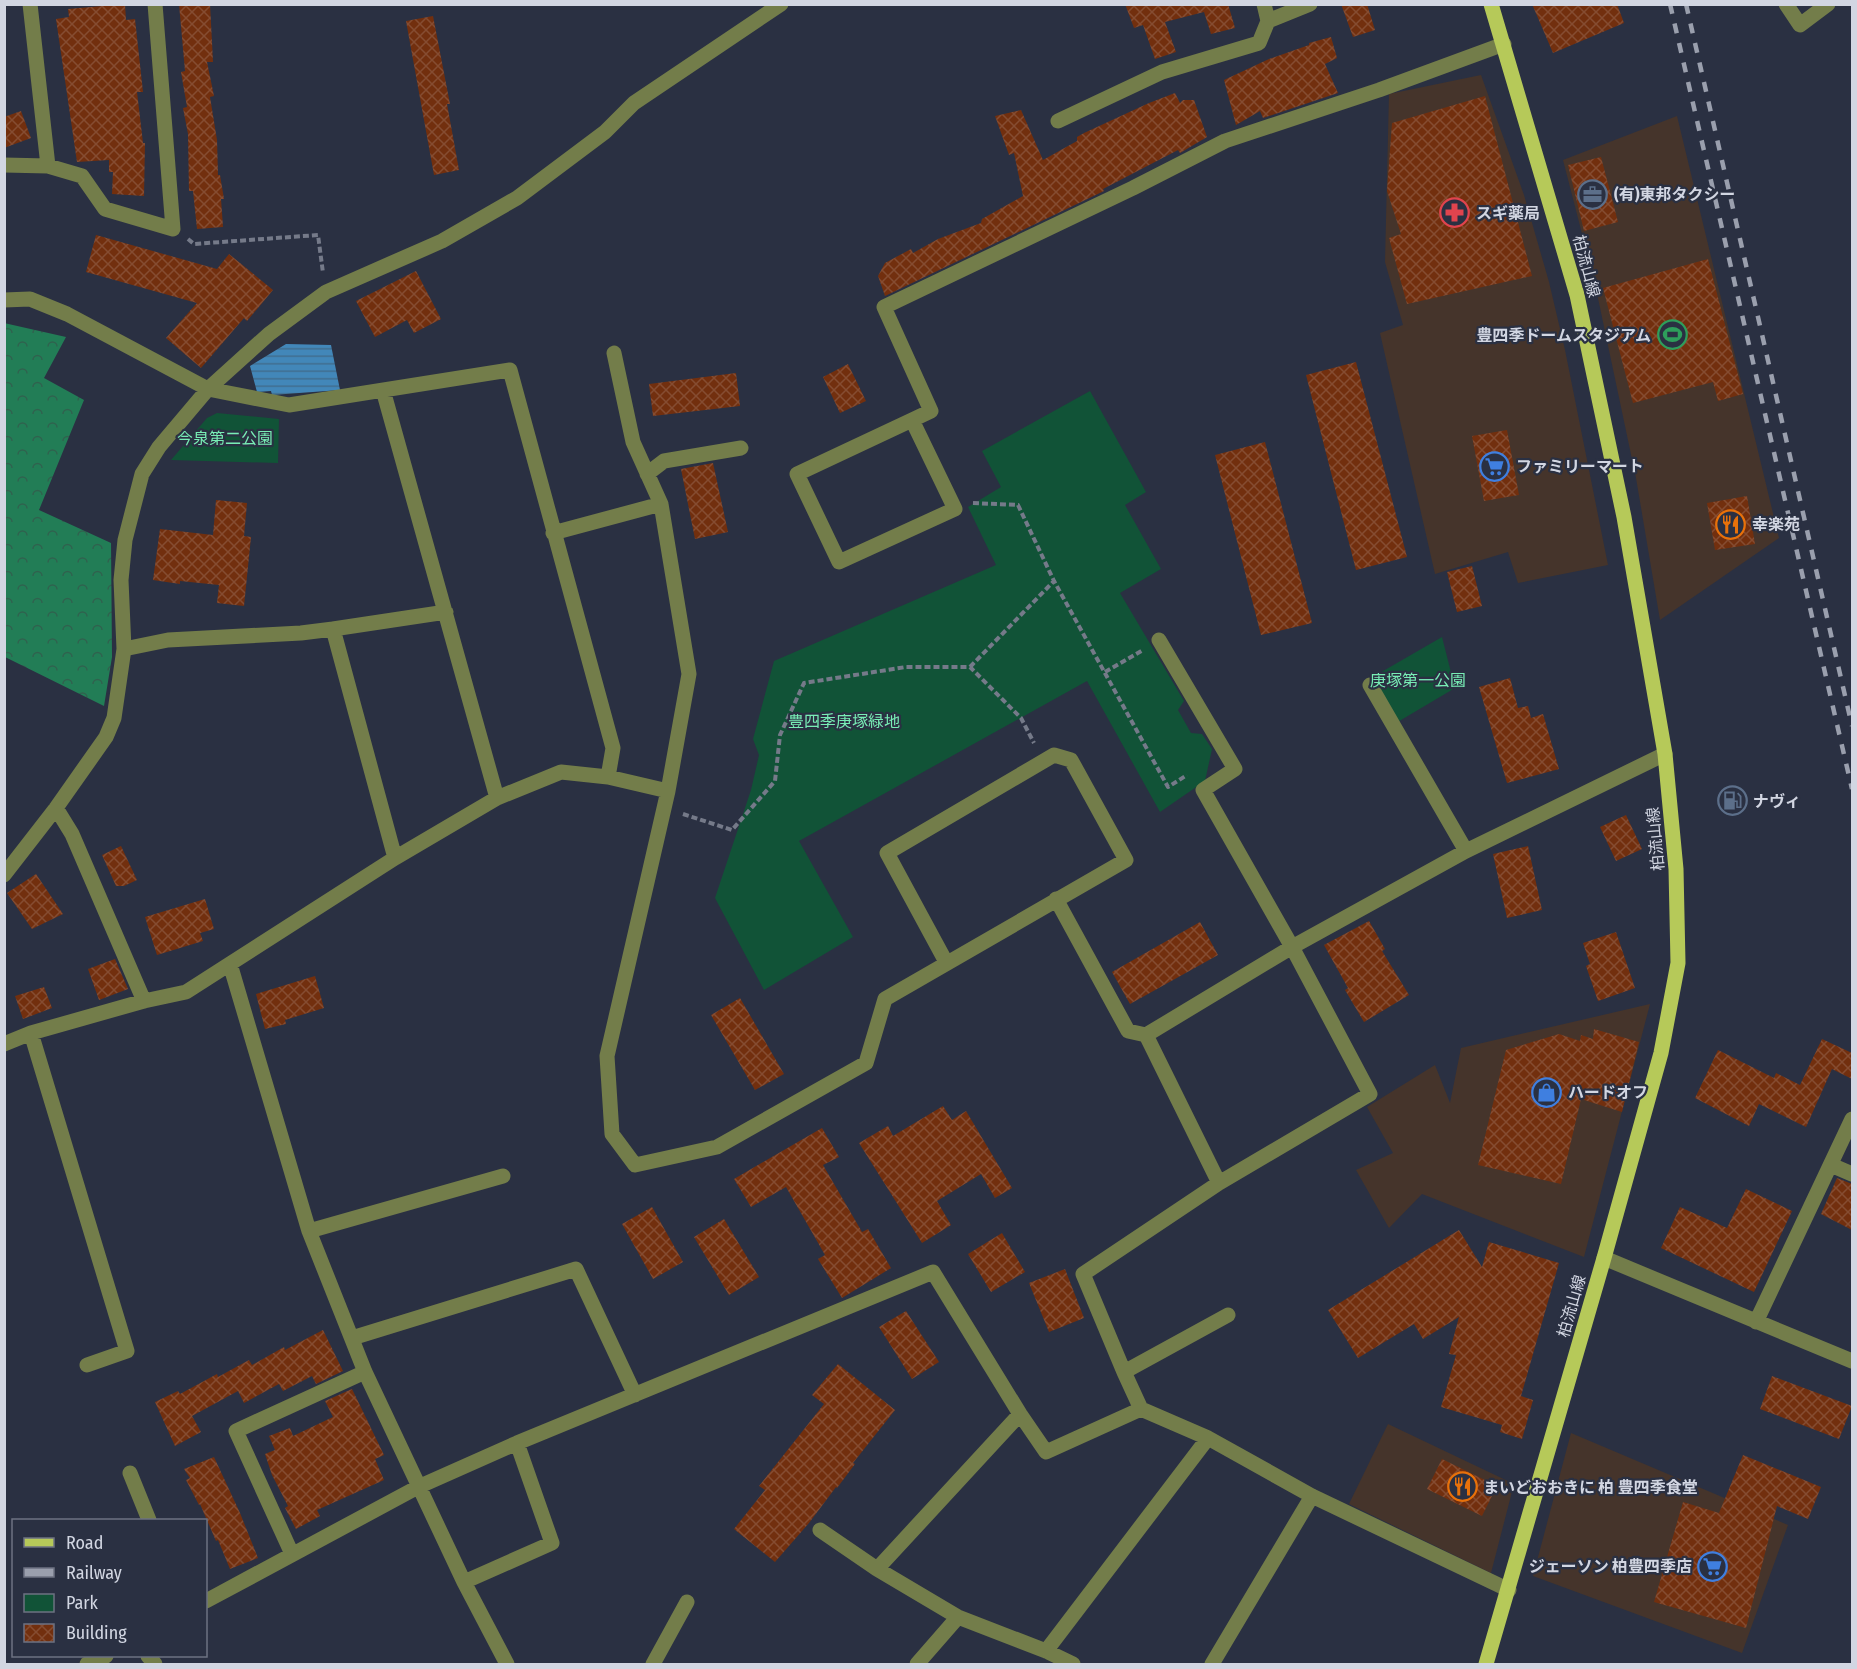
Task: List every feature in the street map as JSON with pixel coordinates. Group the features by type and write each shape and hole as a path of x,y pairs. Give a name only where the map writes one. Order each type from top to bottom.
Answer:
{"main road":[{"name":"柏流山線","path":"1486,1665 1661,1053 1678,963 1676,869 1665,754 1624,518 1577,295 1491,4"}],"street":[{"path":"30,4 48,166"},
{"path":"4,165 48,166 82,177 105,208 172,229 155,4"},
{"path":"4,875 106,737 114,718 124,650 121,580 125,540 142,474 159,447 208,389 269,334 326,292 442,241 517,198 605,132 634,103 781,4"},
{"path":"1058,121 1162,72 1258,43 1268,21 1264,4"},
{"path":"1268,21 1310,4"},
{"path":"1786,4 1800,25 1828,4"},
{"path":"912,420 955,508 839,562 797,474 931,411 884,307 1133,188 1225,141 1379,90 1504,44"},
{"path":"4,300 30,299 67,314 208,389 289,405 510,370 614,748 608,777"},
{"path":"614,353 633,442 661,504 690,674 668,790 608,1056 612,1134 635,1165 717,1147 866,1063 885,999 1126,860 1071,760 1054,755 887,853 946,962"},
{"path":"382,390 497,798"},
{"path":"647,474 664,461 741,448"},
{"path":"553,532 661,504"},
{"path":"124,650 168,640 301,633 446,612"},
{"path":"333,629 395,858"},
{"path":"1159,640 1236,769 1203,790 1292,947 1370,1094 1219,1183 1083,1274 1141,1409 1208,1438 1312,1496 1509,1590"},
{"path":"1370,685 1466,851"},
{"path":"1056,899 1128,1031 1146,1035 1292,947 1466,851 1665,754"},
{"path":"4,1044 31,1033 144,1000 186,992 395,858 497,798 561,772 608,777 668,790"},
{"path":"56,807 72,834 144,1000"},
{"path":"230,964 309,1232 364,1372 464,1582 507,1665"},
{"path":"31,1033 127,1351 87,1365"},
{"path":"1146,1035 1219,1183"},
{"path":"1756,1322 1852,1119"},
{"path":"1831,1165 1852,1174"},
{"path":"309,1232 503,1176"},
{"path":"1604,1258 1852,1361"},
{"path":"352,1338 576,1269 635,1395"},
{"path":"207,1600 418,1487 517,1443 933,1272 1020,1414 1046,1452 1141,1409"},
{"path":"1124,1372 1228,1315"},
{"path":"292,1554 236,1431 364,1372"},
{"path":"877,1569 1020,1414"},
{"path":"1046,1651 1208,1438"},
{"path":"464,1582 552,1543 517,1443"},
{"path":"130,1473 149,1519"},
{"path":"1212,1665 1312,1496"},
{"path":"820,1530 877,1569 958,1617 1046,1651 1073,1665"},
{"path":"653,1665 687,1602"},
{"path":"917,1665 958,1617"},
{"path":"87,1665 102,1657"}],"path":[{"path":"172,229 194,244 318,235 326,292"},
{"path":"951,502 1018,505 1054,581 1168,787 1187,775"},
{"path":"970,668 1054,581"},
{"path":"1105,672 1159,640"},
{"path":"664,808 732,830 775,782 780,735 804,683 906,667 970,668 1021,718 1044,762"}],"shaded area":[{"path":"1481,75 1524,195 1549,282 1608,565 1518,583 1508,552 1435,574 1380,333 1403,325 1385,262 1389,94"},
{"path":"1677,116 1779,538 1660,620 1636,478 1595,284 1563,160"},
{"path":"1650,1004 1584,1257 1422,1194 1389,1228 1356,1170 1393,1153 1367,1107 1435,1065 1450,1103 1461,1048"},
{"path":"1388,1424 1514,1484 1491,1573 1349,1504"},
{"path":"1571,1433 1788,1525 1742,1653 1533,1576"}],"green space":[{"path":"4,323 66,337 44,378 84,400 39,510 111,543 112,657 104,706 5,657"},
{"name":"豊四季庚塚緑地","path":"1090,391 1146,492 1125,505 1161,569 1120,593 1184,701 1178,710 1191,733 1202,734 1212,749 1205,781 1160,812 1087,681 799,841 853,937 764,990 715,898 751,790 759,755 753,739 774,661 996,565 968,507 1001,487 982,451"},
{"name":"今泉第二公園","path":"217,413 279,419 278,463 171,460 207,418"},
{"name":"庚塚第一公園","path":"1442,637 1455,688 1396,723 1371,678"}],"water":[{"path":"286,344 331,345 340,390 272,395 271,391 257,392 250,366"}],"building":[{"path":"125,4 126,20 135,19 143,92 137,92 143,143 145,143 144,196 112,194 113,172 109,172 109,160 77,162 56,19 69,17 68,9"},
{"path":"179,4 210,4 213,62 207,62 214,96 210,97 217,140 218,175 220,175 224,199 221,199 223,227 197,229 193,191 189,191 188,134 183,108 187,107 181,72 185,71"},
{"path":"1125,4 1228,4 1235,28 1211,34 1204,12 1165,22 1176,52 1155,59 1143,25 1134,28"},
{"path":"1341,4 1367,4 1375,30 1353,37"},
{"path":"1532,4 1617,4 1624,23 1553,53"},
{"path":"433,16 450,104 447,104 459,170 434,175 406,21"},
{"path":"1331,37 1337,58 1325,64 1338,93 1263,118 1260,111 1236,125 1224,80 1269,59"},
{"path":"1175,93 1180,103 1183,100 1194,100 1207,137 1180,153 1178,150 1103,189 1104,191 885,296 878,276 885,263 911,249 913,253 938,239 981,223 982,219 1023,196 1014,153 1009,155 995,116 1021,110 1043,160 1077,141 1077,137 1084,133"},
{"name":"スギ薬局","path":"1485,96 1532,276 1407,304 1389,238 1401,234 1387,191 1392,123"},
{"path":"21,111 31,138 4,148 4,117"},
{"name":"(有)東邦タクシー","path":"1601,157 1618,222 1584,231 1568,165"},
{"path":"96,235 217,269 229,254 273,290 247,321 244,318 201,368 166,338 197,303 86,272"},
{"name":"豊四季ドームスタジアム","path":"1708,259 1743,394 1718,401 1713,382 1633,403 1603,288"},
{"path":"416,271 441,319 414,333 407,320 375,337 356,301"},
{"path":"1356,362 1407,557 1356,570 1306,375"},
{"path":"848,364 866,401 840,413 823,377"},
{"path":"736,373 740,406 653,416 649,384"},
{"name":"ファミリーマート","path":"1507,430 1519,495 1484,501 1472,436"},
{"path":"1265,442 1312,623 1261,635 1215,455"},
{"path":"713,463 728,532 695,539 681,469"},
{"name":"幸楽苑","path":"1747,496 1755,544 1715,550 1707,503"},
{"path":"216,500 247,503 244,536 251,537 244,606 217,603 219,585 180,581 180,584 153,580 160,529 213,535"},
{"path":"1472,566 1482,606 1457,612 1447,572"},
{"path":"1510,678 1518,708 1528,706 1531,718 1543,714 1559,769 1507,783 1479,687"},
{"path":"1626,815 1642,849 1616,861 1600,827"},
{"path":"121,846 137,880 124,886 116,886 102,855"},
{"path":"1528,846 1542,910 1507,918 1493,854"},
{"path":"36,874 63,914 32,929 7,893"},
{"path":"205,899 214,929 200,933 203,941 157,955 145,917"},
{"path":"1369,921 1385,949 1382,951 1409,995 1364,1022 1345,990 1348,988 1324,945"},
{"path":"1200,922 1218,955 1130,1004 1112,972"},
{"path":"1616,932 1635,988 1598,1001 1586,966 1590,964 1583,943"},
{"path":"115,959 128,989 99,1000 88,969"},
{"path":"315,976 324,1008 285,1020 286,1024 265,1029 256,994"},
{"path":"44,987 52,1008 23,1019 15,996"},
{"path":"740,998 784,1074 755,1090 711,1015"},
{"path":"1594,1029 1639,1042 1622,1112 1581,1099 1561,1184 1478,1165 1506,1050 1559,1034 1580,1041 1581,1035 1593,1039"},
{"path":"1822,1039 1852,1053 1852,1079 1832,1069 1806,1127 1759,1104 1749,1126 1695,1098 1718,1050 1774,1078 1776,1073 1800,1085"},
{"path":"943,1106 952,1120 966,1111 1012,1188 995,1198 981,1174 937,1201 951,1225 922,1243 859,1143 888,1126 893,1136"},
{"path":"822,1128 839,1157 823,1165 862,1232 868,1229 891,1268 842,1298 818,1259 825,1255 786,1187 751,1207 734,1179"},
{"path":"1837,1178 1852,1184 1852,1230 1821,1214"},
{"path":"1746,1189 1792,1211 1754,1292 1661,1248 1680,1207 1727,1228"},
{"path":"652,1207 683,1262 653,1279 622,1224"},
{"path":"724,1219 759,1277 729,1295 694,1237"},
{"path":"1459,1230 1482,1267 1489,1242 1559,1263 1521,1396 1533,1400 1522,1439 1500,1432 1502,1425 1441,1407 1456,1355 1449,1354 1459,1317 1423,1339 1414,1324 1358,1358 1328,1310"},
{"path":"1002,1233 1025,1272 991,1292 968,1254"},
{"path":"1065,1269 1084,1318 1049,1332 1029,1283"},
{"path":"906,1311 939,1362 912,1379 879,1327"},
{"path":"323,1330 343,1371 316,1384 312,1376 283,1391 279,1384 244,1403 238,1391 192,1416 201,1432 175,1446 155,1402 178,1391 180,1394 249,1360 252,1365 284,1347 285,1350"},
{"path":"838,1364 895,1410 853,1463 855,1464 837,1488 775,1562 734,1529 765,1490 759,1486 824,1404 812,1395"},
{"path":"1772,1376 1852,1406 1839,1439 1760,1409"},
{"path":"352,1389 384,1455 375,1459 384,1480 317,1510 320,1516 296,1529 285,1508 288,1506 272,1475 265,1454 275,1450 269,1436 290,1428 293,1436 333,1417 325,1401"},
{"name":"ジェーソン 柏豊四季店","path":"1743,1455 1821,1487 1808,1519 1777,1506 1746,1628 1654,1602 1683,1502 1719,1513"},
{"path":"214,1457 258,1558 230,1569 218,1540 216,1541 200,1504 186,1480 190,1478 184,1469"},
{"name":"まいどおおきに 柏 豊四季食堂","path":"1442,1459 1497,1486 1482,1516 1427,1489"}],"railway":[{"path":"1670,4 1852,789"},
{"path":"1686,4 1852,726"}],"place":[{"name":"(有)東邦タクシー","path":"1593,194"},
{"name":"スギ薬局","path":"1455,213"},
{"name":"豊四季ドームスタジアム","path":"1672,335"},
{"name":"ファミリーマート","path":"1495,466"},
{"name":"幸楽苑","path":"1731,524"},
{"name":"ナヴィ","path":"1732,801"},
{"name":"ハードオフ","path":"1547,1092"},
{"name":"まいどおおきに 柏 豊四季食堂","path":"1462,1487"},
{"name":"ジェーソン 柏豊四季店","path":"1713,1566"}]}
